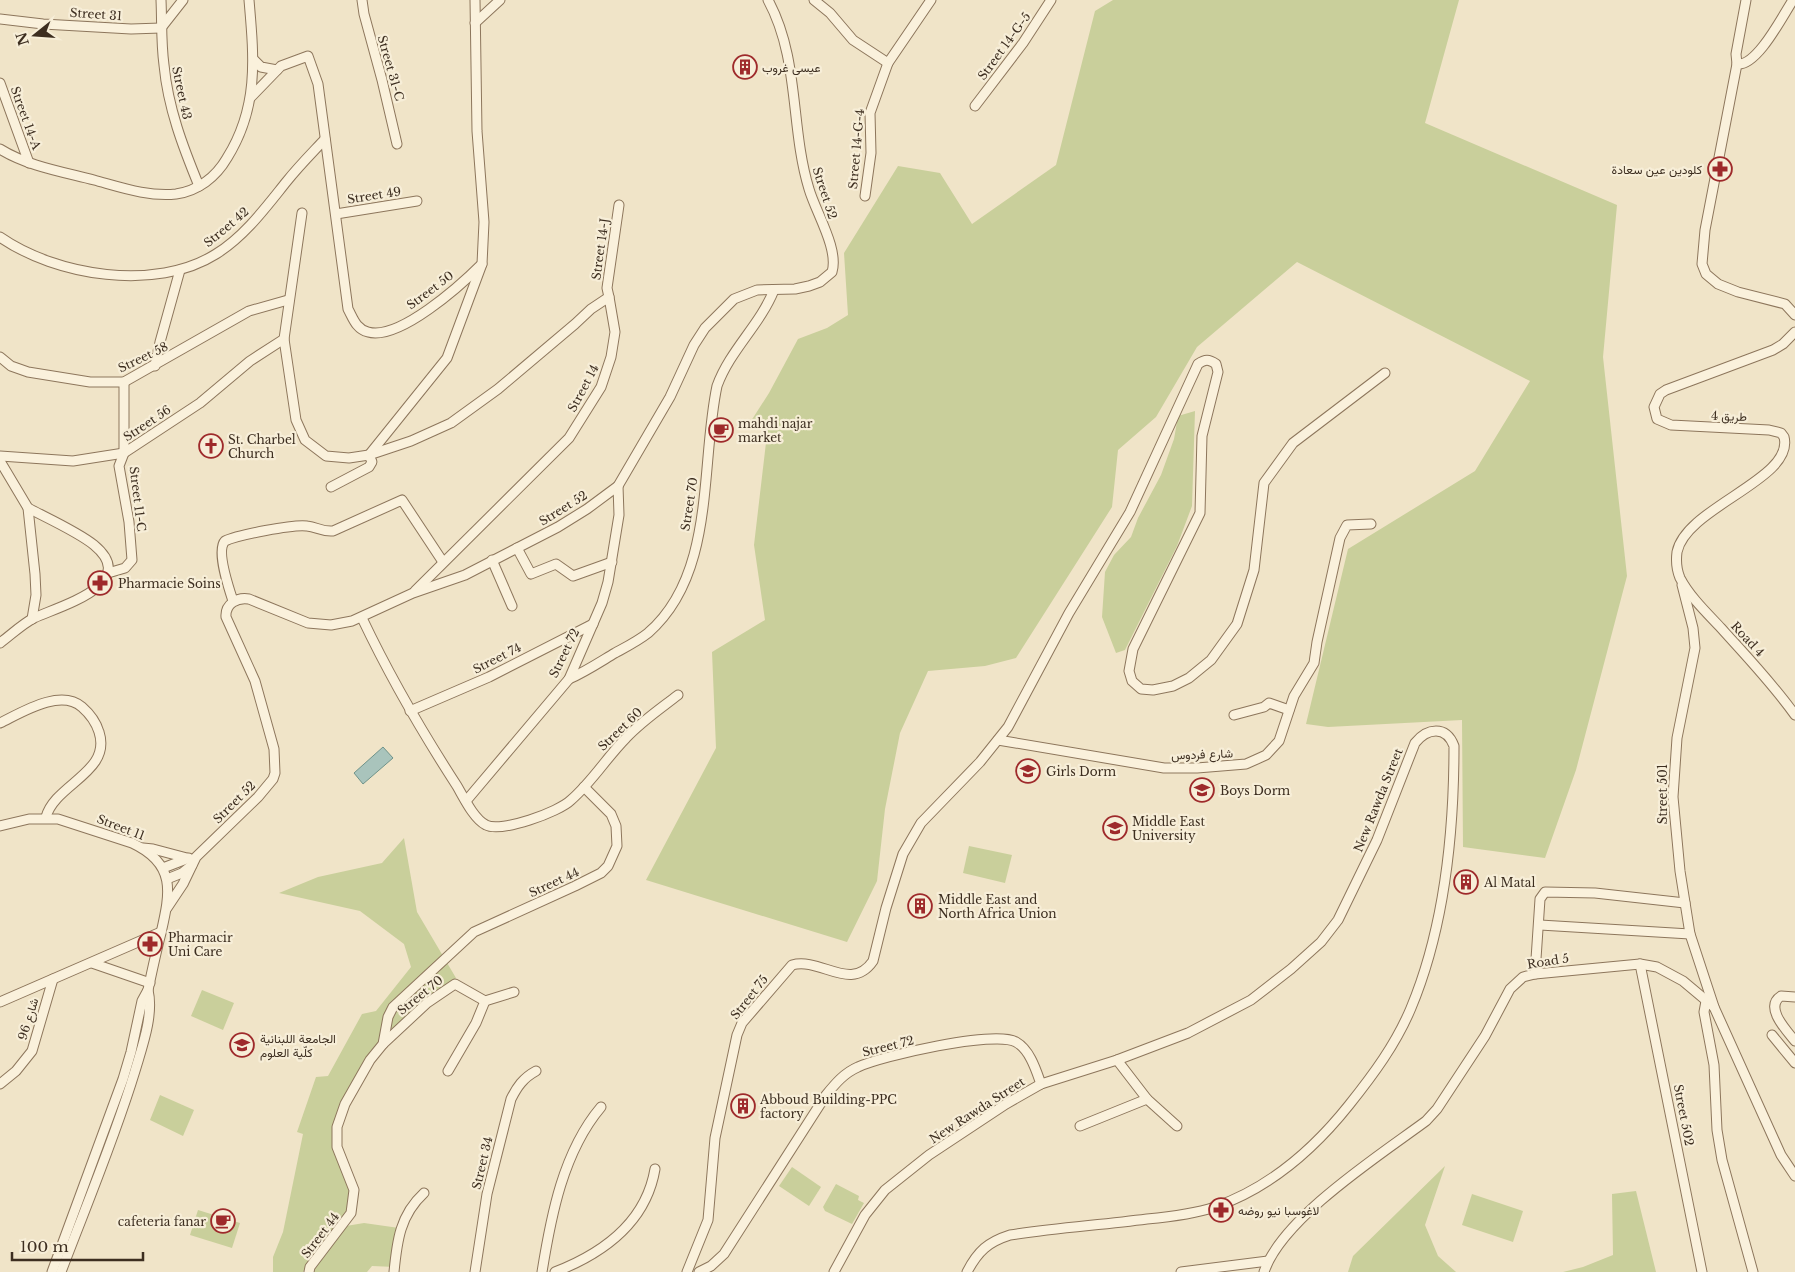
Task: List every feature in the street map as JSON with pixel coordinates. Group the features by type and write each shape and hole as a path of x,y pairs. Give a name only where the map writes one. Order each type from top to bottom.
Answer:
{"street":[{"name":"Street 43","path":"161,0 163,64 171,110 182,145 199,186"},
{"path":"161,28 183,0"},
{"path":"0,149 29,162 137,192 177,194 199,186 224,164 238,142 246,123 251,97 254,60 249,0"},
{"name":"Street 31-C","path":"362,0 365,20 382,80 396,144"},
{"path":"369,455 447,358 482,264 484,222 477,131 475,0"},
{"path":"475,23 500,0"},
{"path":"814,0 830,13 853,40 888,63"},
{"name":"Street 14-G-4","path":"865,196 871,153 870,113 888,63 931,0"},
{"name":"Street 14-G-5","path":"975,106 1023,43 1051,0"},
{"path":"1746,0 1736,54 1737,64 1705,230 1702,264 1706,274 1718,284 1738,292 1786,304 1795,315"},
{"path":"1737,64 1748,62 1756,54 1793,0"},
{"name":"Street 52","path":"192,860 258,797 273,779 275,773 274,749 255,681 226,617 226,609 233,601 241,598 249,599 308,623 331,625 362,618 413,593 465,574 517,548 587,509 618,486 670,397 684,365 705,328 734,299 750,292 795,289 820,282 832,272 835,262 809,189 799,148 790,63 770,1"},
{"name":"Street 31","path":"0,18 43,24 131,29 161,28"},
{"name":"Street 50","path":"251,97 286,63 308,56 318,84 348,309 357,326 368,332 381,332 402,325 421,314 482,264"},
{"path":"254,60 261,67 277,70"},
{"name":"Street 14-A","path":"0,83 29,162"},
{"name":"Street 42","path":"0,237 25,253 49,263 100,275 136,275 180,270 216,254 240,236 264,211 325,138"},
{"name":"Street 49","path":"336,214 417,201"},
{"name":"Street 14-J","path":"608,297 619,205"},
{"path":"302,213 288,300 284,339 296,420 305,440 326,456 349,458 369,455 411,442 451,423 498,389 586,313 608,297"},
{"path":"155,366 180,270"},
{"name":"Street 70","path":"569,679 581,674 647,634 677,597 688,575 694,557 704,498 716,386 722,371 763,313 774,290"},
{"name":"Street 14","path":"413,593 569,438 590,405 607,371 615,332 608,297"},
{"name":"Street 58","path":"0,357 11,366 28,372 90,382 124,382 249,311 288,300"},
{"name":"طريق 4","path":"1681,580 1676,561 1677,552 1684,538 1713,509 1770,469 1781,455 1786,443 1781,433 1769,430 1694,427 1662,423 1654,414 1657,400 1660,394 1672,387 1773,350 1783,344 1795,332"},
{"name":"Street 56","path":"0,456 73,461 106,458 124,453 200,403 250,360 284,339"},
{"path":"998,740 1008,727 1069,612 1130,512 1198,364 1204,360 1210,360 1216,364 1218,372 1202,436 1200,513 1133,649 1128,671 1132,681 1141,689 1153,690 1174,686 1189,678 1211,660 1237,624 1254,570 1264,483 1293,443 1385,373"},
{"name":"Street 11-C","path":"108,572 125,568 132,560 129,522 120,466 124,453 124,382"},
{"path":"331,487 369,467 372,462 369,455"},
{"path":"0,461 28,508 36,588 32,619"},
{"name":"Street 72","path":"466,801 569,679 602,603 612,562 619,516 618,486"},
{"path":"233,601 225,577 222,547 224,542 229,539 303,525 321,531 333,531 402,500 407,503 426,539 443,562"},
{"path":"0,643 32,619 62,607 99,587 106,580 108,572 106,560 93,544 28,508"},
{"name":"شارع فردوس","path":"998,740 1164,768 1197,768 1246,764 1266,755 1280,741 1294,696 1314,663 1340,538 1347,525 1371,524"},
{"path":"517,548 531,574 556,564 569,575 577,576 612,562"},
{"path":"492,560 512,606"},
{"name":"Road 4","path":"1681,580 1702,608 1765,676 1795,716"},
{"name":"Street 501","path":"1681,580 1693,628 1695,648 1677,738 1673,797 1690,934 1714,1007"},
{"path":"362,618 410,711 466,801 483,824 490,827 500,827 558,809 570,801 584,787"},
{"name":"Street 74","path":"410,711 489,677 593,623"},
{"name":"Street 60","path":"584,787 640,724 678,695"},
{"path":"0,723 45,704 63,700 79,704 98,726 102,744 97,760 49,805 46,817"},
{"path":"1234,715 1264,707 1269,703 1289,710"},
{"path":"1008,727 1018,744"},
{"name":"New Rawda Street","path":"834,1272 865,1215 885,1190 929,1155 1006,1104 1041,1084 1117,1060 1188,1033 1251,1000 1291,969 1321,942 1338,920 1374,847 1415,743 1427,732 1433,731 1445,734 1454,746 1453,796 1445,882 1438,921 1420,983 1410,1010 1380,1065 1314,1146 1261,1184 1238,1198 1213,1208 1161,1218 1010,1235 993,1241 981,1249 967,1272"},
{"name":"Street 75","path":"687,1272 708,1220 716,1138 732,1054 742,1023 792,965 807,963 844,975 861,973 868,969 873,962 886,908 903,854 921,822 980,762 998,740"},
{"name":"Street 44","path":"309,1272 310,1267 351,1213 354,1190 336,1147 337,1127 345,1104 370,1060 383,1044 388,1016 394,1007 474,932 575,886 601,873 608,866 617,846 616,826 611,814 584,787"},
{"name":"Street 11","path":"0,826 46,817 73,823 142,848 163,868 167,879 169,898 167,908 149,986 142,1001 131,1052 123,1079 52,1272"},
{"path":"142,848 153,848 192,860"},
{"path":"163,868 192,860"},
{"path":"167,879 182,873 192,860"},
{"path":"167,908 184,884 192,860"},
{"path":"1535,974 1541,896 1549,891 1625,896 1685,903"},
{"path":"1540,925 1690,934"},
{"path":"0,1002 161,932"},
{"path":"92,963 149,986"},
{"name":"Road 5","path":"1264,1272 1268,1261 1285,1236 1319,1204 1426,1121 1438,1109 1486,1036 1510,989 1516,982 1535,974 1640,964 1665,969 1714,1007 1781,1155 1795,1176"},
{"name":"Street 502","path":"1640,964 1702,1272"},
{"name":"شارع 96","path":"0,1084 16,1071 32,1051 53,979"},
{"name":"Street 70","path":"383,1044 427,1003 454,984 478,994 485,1001"},
{"name":"Street 11","path":"60,1272 106,1157 135,1070 147,1022 150,1003 149,986"},
{"path":"448,1072 476,1023 485,1001 514,992"},
{"path":"1795,997 1781,996 1774,1002 1774,1008 1777,1016 1795,1041"},
{"path":"1706,1001 1704,1012 1714,1065 1718,1138 1722,1160 1753,1272"},
{"path":"1772,1035 1795,1063"},
{"name":"Street 72","path":"699,1272 711,1266 724,1254 826,1095 843,1076 856,1068 870,1062 949,1044 996,1037 1016,1042 1027,1053 1041,1084"},
{"path":"1117,1060 1147,1099 1177,1126"},
{"name":"Street 34","path":"475,1272 478,1238 487,1194 511,1099 522,1082 536,1071"},
{"path":"1080,1126 1147,1099"},
{"path":"542,1272 559,1190 579,1140 590,1120 601,1108"},
{"path":"555,1272 586,1259 632,1222 648,1196 655,1169"},
{"path":"394,1272 398,1235 402,1222 408,1211 424,1193"},
{"path":"1181,1272 1268,1261"}],"green space":[{"path":"1113,0 1459,0 1425,123 1617,205 1603,357 1627,576 1576,770 1545,858 1463,847 1462,720 1328,727 1306,724 1348,549 1475,471 1530,381 1297,262 1197,347 1156,417 1118,450 1112,507 1016,658 985,666 928,671 900,733 885,809 877,881 847,942 646,880 716,748 712,652 765,620 754,545 767,434 751,421 769,393 798,339 827,328 848,315 844,253 898,166 940,173 972,224 1056,165 1095,11"},
{"path":"1195,411 1192,506 1177,546 1125,650 1116,653 1102,617 1105,572 1114,555 1131,537 1138,518 1161,475 1174,439 1178,416"},
{"path":"404,838 417,912 456,978 379,1043 340,1114 342,1155 357,1186 348,1211 303,1272 273,1272 273,1257 283,1232 303,1134 297,1132 316,1077 328,1076 362,1014 376,1011 411,967 404,944 360,911 279,893 318,877 382,863"},
{"path":"969,846 1012,855 1005,883 963,873"},
{"path":"202,990 234,1003 223,1030 191,1016"},
{"path":"160,1095 194,1110 183,1136 150,1120"},
{"path":"1445,1166 1425,1225 1438,1256 1456,1272 1348,1272 1353,1256"},
{"path":"792,1167 821,1187 809,1206 779,1186"},
{"path":"836,1184 859,1196 858,1200 864,1203 852,1224 825,1211 823,1207"},
{"path":"1636,1191 1656,1272 1563,1272 1583,1267 1613,1255 1612,1194"},
{"path":"1472,1194 1523,1211 1513,1242 1462,1225"},
{"path":"198,1210 240,1223 232,1248 190,1235"},
{"path":"364,1223 399,1228 395,1267 372,1266 367,1272 312,1272 346,1226"}],"water":[{"path":"383,747 393,758 363,784 354,773"}],"place":[{"name":"عيسى غروب","path":"745,67"},
{"name":"كلودين عين سعادة","path":"1720,169"},
{"name":"mahdi najar market","path":"721,430"},
{"name":"St. Charbel Church","path":"211,446"},
{"name":"Pharmacie Soins","path":"100,583"},
{"name":"Girls Dorm","path":"1028,771"},
{"name":"Boys Dorm","path":"1202,790"},
{"name":"Middle East University","path":"1115,828"},
{"name":"Al Matal","path":"1466,882"},
{"name":"Middle East and North Africa Union","path":"920,906"},
{"name":"Pharmacir Uni Care","path":"150,944"},
{"name":"الجامعة اللبنانية كلّية العلوم","path":"242,1045"},
{"name":"Abboud Building-PPC factory","path":"743,1106"},
{"name":"لاغوسبا نيو روضه","path":"1221,1210"},
{"name":"cafeteria fanar","path":"223,1221"}]}
